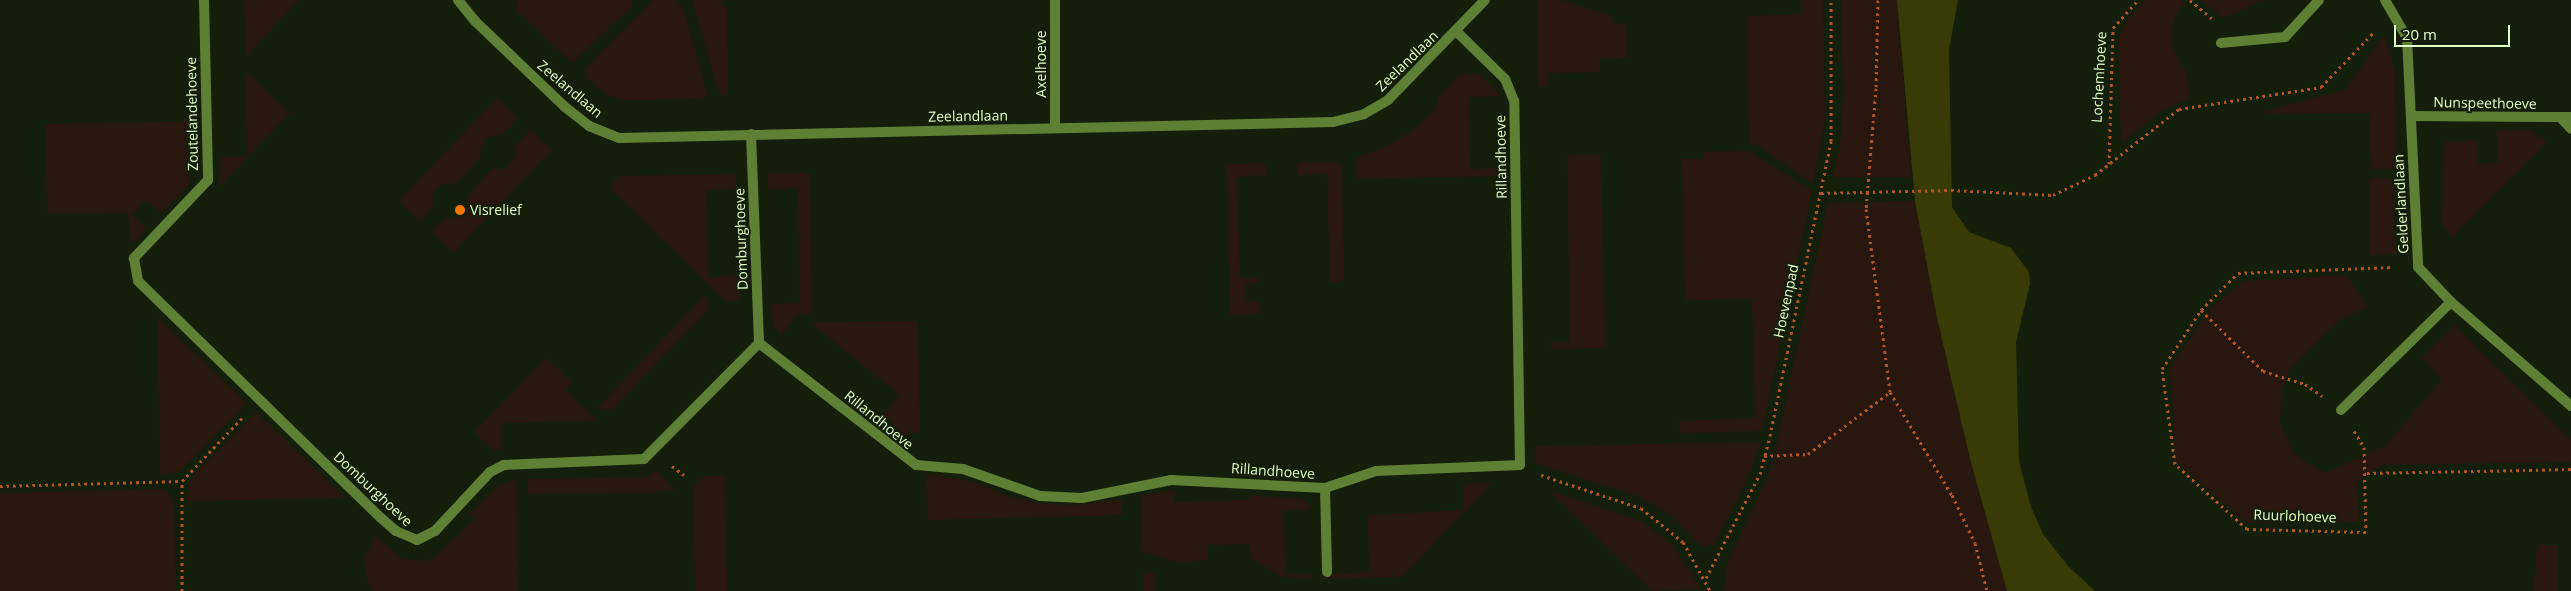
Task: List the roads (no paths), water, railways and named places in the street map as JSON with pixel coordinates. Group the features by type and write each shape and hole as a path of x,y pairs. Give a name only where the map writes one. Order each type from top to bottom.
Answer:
{"street":[{"name":"Zoutelandehoeve","path":"134,258 208,180 204,0"},
{"name":"Zeelandlaan","path":"458,0 476,22 565,108 604,134 619,138 1333,122 1364,114 1388,100 1457,32 1485,0"},
{"name":"Axelhoeve","path":"1055,0 1055,128"},
{"path":"2221,43 2285,37 2319,0"},
{"name":"Gelderlandlaan","path":"2385,0 2408,38 2418,266 2451,302 2571,406"},
{"name":"Rillandhoeve","path":"759,342 916,465 963,469 1040,496 1074,498 1171,480 1325,488 1376,471 1520,465 1514,101 1505,79 1457,32"},
{"name":"Nunspeethoeve","path":"2411,116 2571,117"},
{"path":"2560,117 2571,129"},
{"name":"Domburghoeve","path":"134,258 138,281 146,292 396,531 417,540 435,530 490,472 504,465 631,462 644,460 654,452 759,342 751,134"},
{"path":"2341,410 2451,302"},
{"name":"Rillandhoeve","path":"1325,488 1327,572"}],"place":[{"name":"Visrelief","path":"460,210"}]}
